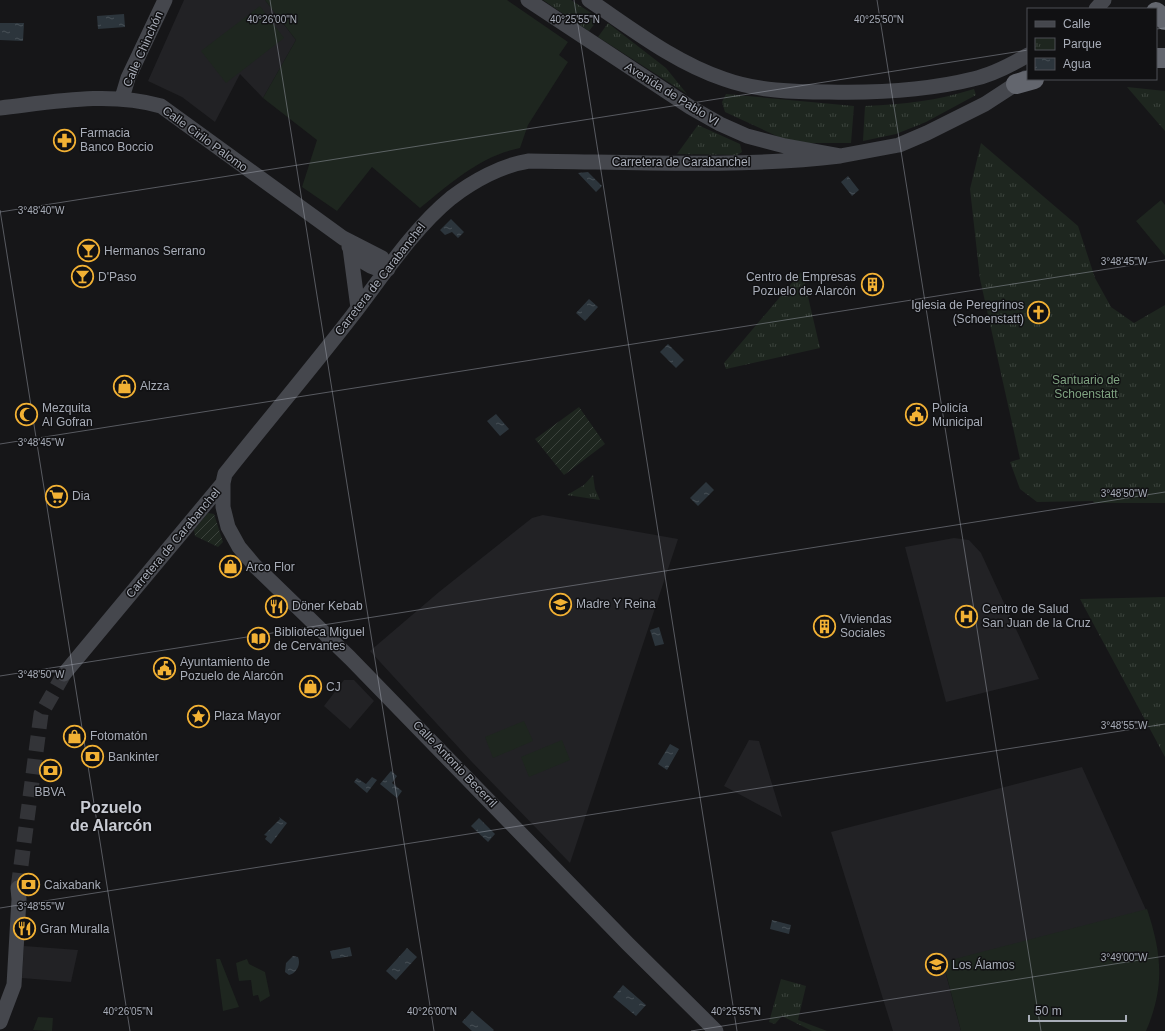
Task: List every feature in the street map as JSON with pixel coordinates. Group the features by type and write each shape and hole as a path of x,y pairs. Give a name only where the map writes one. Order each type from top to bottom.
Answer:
{"highway":[{"path":"1157,13 1165,21"}],"street":[{"name":"Calle Chinchón","path":"122,98 128,78 165,0"},
{"name":"Avenida de Pablo VI","path":"528,0 690,107 720,124 747,136 785,146 840,156 899,145 927,133 985,104 1026,80"},
{"path":"589,0 652,44 695,67 725,80 761,88 803,92 861,93 917,90 974,79 1010,66 1027,56"},
{"path":"1097,8 1104,0"},
{"name":"Calle Cirilo Palomo","path":"0,108 74,100 122,98 140,100 161,106 347,243 370,267 379,270 388,270"},
{"name":"Carretera de Carabanchel","path":"64,674 223,483 225,474 430,217 452,197 494,171 513,163 529,161 794,161 840,156"},
{"path":"347,243 358,308"},
{"name":"Calle Antonio Becerril","path":"223,483 223,507 228,527 239,547 255,566 350,658 628,944 716,1031"},
{"path":"0,1022 14,985 19,899 18,888"}],"shaded area":[{"path":"184,0 265,0 296,40 263,98 240,74 215,122 182,97 148,81"},
{"path":"543,515 678,539 570,863 471,761 370,651 439,592 532,518"},
{"name":"Centro de Salud San Juan de la Cruz","path":"954,538 969,540 981,553 1039,679 946,702 905,547"},
{"path":"344,680 354,680 374,701 350,729 324,706"},
{"path":"749,740 759,741 782,817 724,786"},
{"path":"1082,767 1146,910 943,963 961,1031 893,1031 831,832"},
{"path":"24,946 78,950 71,982 22,978"}],"green space":[{"path":"265,0 507,0 568,42 559,55 568,62 528,125 520,148 492,157 479,164 455,180 420,208 372,167 337,211 302,187 317,140 263,98 296,40"},
{"path":"543,0 571,0 599,18 589,31"},
{"path":"260,6 284,38 226,83 201,51"},
{"path":"608,23 666,68 687,94 598,37"},
{"path":"1127,87 1165,91 1165,131"},
{"path":"974,89 976,95 926,122 896,134 863,141 865,106 920,101"},
{"path":"726,94 854,106 851,143 808,143 781,138 725,112 722,102"},
{"path":"698,125 740,144 742,152 737,155 677,154"},
{"name":"Santuario de Schoenstatt","path":"981,143 1078,226 1095,278 1111,307 1134,323 1165,305 1165,503 1094,503 1093,501 1037,502 1020,489 1010,462 1020,459 980,279 970,189"},
{"path":"1161,200 1165,205 1165,256 1136,221"},
{"path":"802,271 820,348 726,369 724,363"},
{"path":"579,407 605,444 564,475 535,439"},
{"path":"593,475 595,489 600,500 567,495 584,485"},
{"path":"208,513 214,514 223,542 218,547 195,536 194,530"},
{"path":"1165,597 1165,757 1080,599"},
{"path":"524,721 533,741 493,758 485,737"},
{"path":"562,740 570,760 529,777 521,757"},
{"path":"1147,909 1156,941 1159,985 1152,1015 1146,1031 961,1031 943,962"},
{"path":"216,959 220,959 239,1007 223,1011"},
{"path":"247,959 249,964 265,972 270,996 260,1002 258,995 253,996 251,980 239,981 236,963"},
{"path":"781,979 806,986 798,1020 827,1031 812,1031 782,1016 775,1024 769,1022"},
{"path":"38,1017 53,1018 52,1031 33,1030"}],"water":[{"path":"124,14 125,27 98,29 97,16"},
{"path":"0,23 24,23 23,41 0,40"},
{"path":"588,172 602,186 596,192 578,173"},
{"path":"848,176 859,190 852,196 841,182"},
{"path":"451,219 464,232 458,238 452,232 445,235 440,230"},
{"path":"589,299 598,307 585,321 576,313"},
{"path":"668,344 684,360 676,368 660,352"},
{"path":"496,414 509,429 500,436 487,421"},
{"path":"706,482 714,490 698,506 690,498"},
{"path":"659,627 664,644 655,646 650,630"},
{"path":"670,744 679,749 667,770 658,764"},
{"path":"391,771 397,776 392,783 402,791 397,798 380,784"},
{"path":"372,777 377,780 367,793 354,782 357,778 366,784"},
{"path":"279,817 287,823 271,844 265,839 267,836 264,835 280,819"},
{"path":"479,818 495,834 488,842 471,826"},
{"path":"772,920 791,925 789,934 770,929"},
{"path":"350,947 352,956 332,959 330,951"},
{"path":"407,948 417,957 396,980 386,971"},
{"path":"293,956 298,957 299,965 292,974 289,975 285,972 286,963"},
{"path":"623,985 646,1005 636,1016 613,997"},
{"path":"472,1011 494,1030 472,1031 462,1022"}],"tunnel":[{"path":"18,888 41,714 64,674"}],"place":[{"name":"Farmacia Banco Boccio","path":"65,140"},
{"name":"Hermanos Serrano","path":"88,251"},
{"name":"D'Paso","path":"83,277"},
{"name":"Centro de Empresas Pozuelo de Alarcón","path":"872,284"},
{"name":"Iglesia de Peregrinos (Schoenstatt)","path":"1039,312"},
{"name":"Alzza","path":"124,386"},
{"name":"Mezquita Al Gofran","path":"27,415"},
{"name":"Policía Municipal","path":"917,415"},
{"name":"Dia","path":"56,496"},
{"name":"Arco Flor","path":"231,567"},
{"name":"Madre Y Reina","path":"561,604"},
{"name":"Döner Kebab","path":"277,606"},
{"name":"Centro de Salud San Juan de la Cruz","path":"967,616"},
{"name":"Viviendas Sociales","path":"824,626"},
{"name":"Biblioteca Miguel de Cervantes","path":"259,639"},
{"name":"Ayuntamiento de Pozuelo de Alarcón","path":"165,669"},
{"name":"CJ","path":"310,687"},
{"name":"Plaza Mayor","path":"198,716"},
{"name":"Fotomatón","path":"74,736"},
{"name":"Bankinter","path":"92,757"},
{"name":"BBVA","path":"50,771"},
{"name":"Caixabank","path":"28,885"},
{"name":"Gran Muralla","path":"25,929"},
{"name":"Los Álamos","path":"936,965"}],"district":[{"name":"Pozuelo de Alarcón","path":"111,816"}]}
